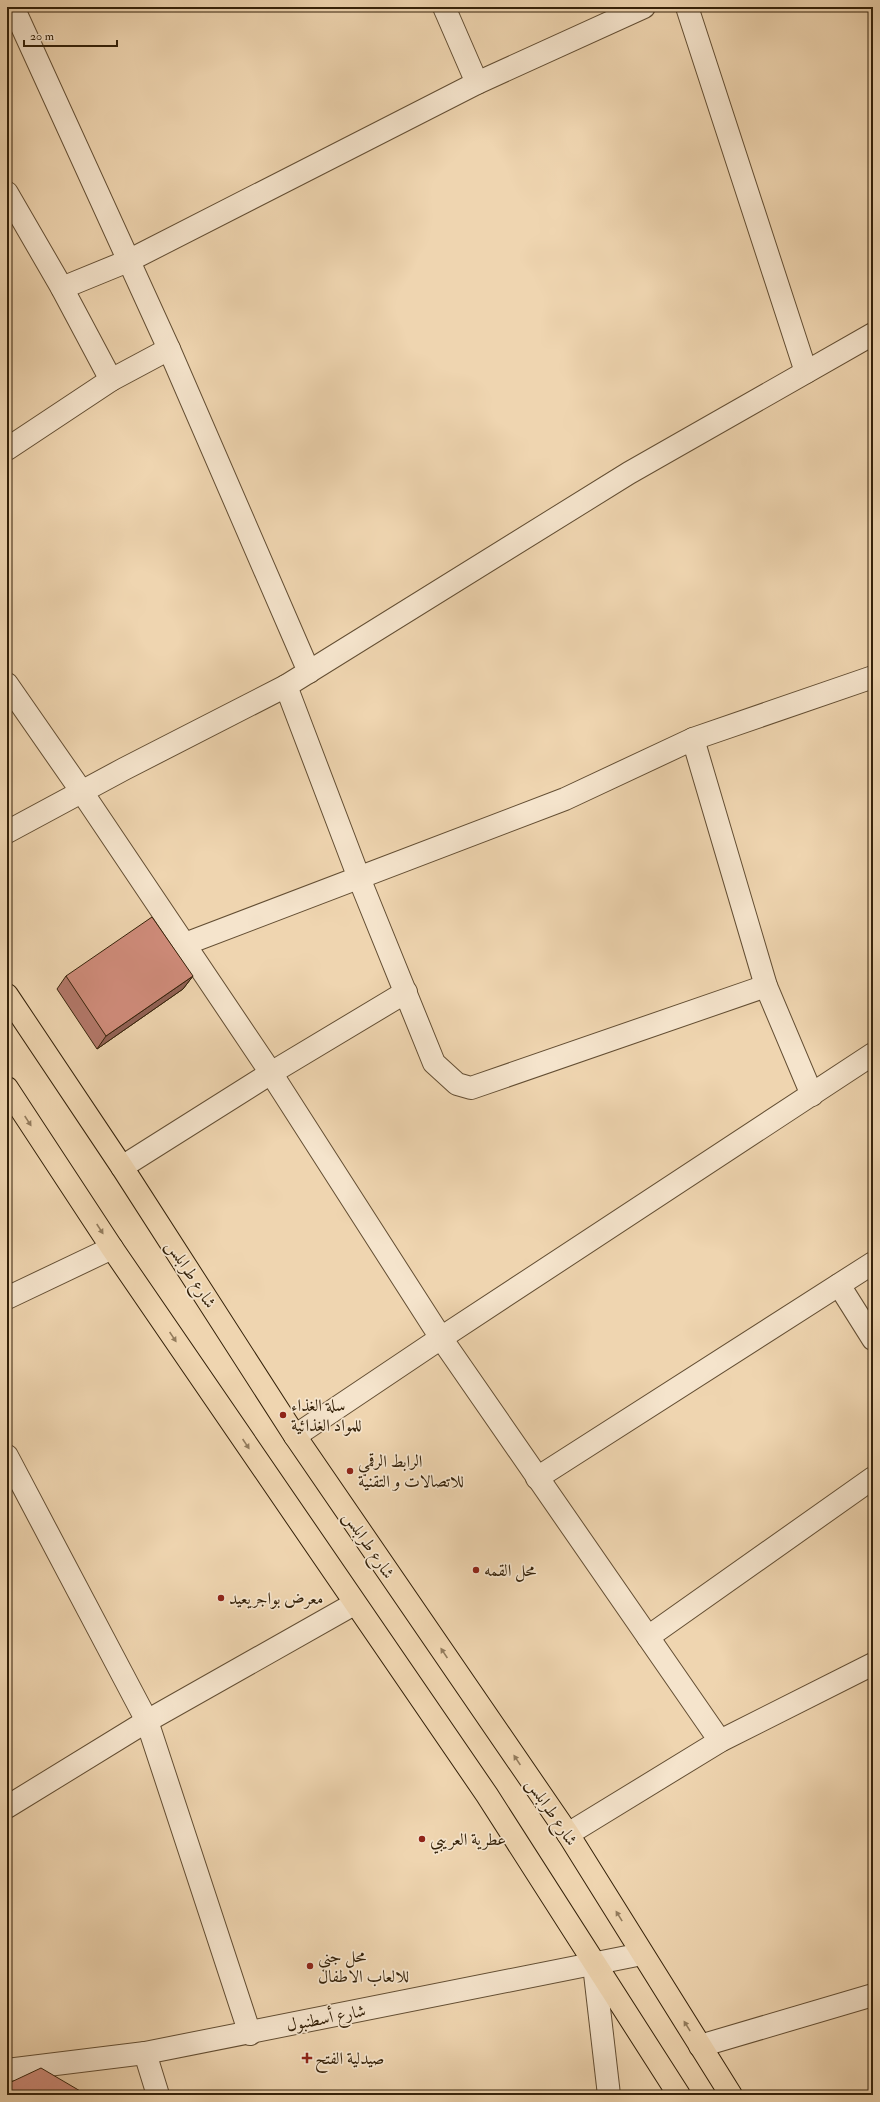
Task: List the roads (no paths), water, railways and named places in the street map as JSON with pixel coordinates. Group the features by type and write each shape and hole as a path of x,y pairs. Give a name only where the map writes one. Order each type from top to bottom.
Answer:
{"main road":[{"name":"شارع طرابلس","path":"7,995 122,1167 295,1436 568,1834 730,2095"},
{"path":"7,1088 112,1248 354,1604 487,1795 594,1965 679,2095"}],"street":[{"path":"13,7 169,349 309,672"},
{"path":"444,7 476,83"},
{"path":"62,288 128,261 476,83 644,7"},
{"path":"687,7 806,372"},
{"path":"7,193 62,288 111,380"},
{"path":"7,832 286,686 629,473 873,334"},
{"path":"7,448 111,380 169,349"},
{"path":"185,944 565,799 693,739 873,677"},
{"path":"7,684 185,944 441,1338 720,1741"},
{"path":"286,686 359,878 434,1063 446,1076 457,1084 471,1088 766,986"},
{"path":"693,739 766,986 812,1095"},
{"path":"122,1167 270,1073 406,992"},
{"path":"295,1436 441,1338 873,1054"},
{"path":"7,1298 112,1248"},
{"path":"538,1478 873,1263"},
{"path":"839,1285 873,1338"},
{"path":"7,1456 147,1721 250,2034"},
{"path":"648,1637 873,1478"},
{"path":"7,1807 147,1721 354,1604"},
{"path":"568,1834 720,1741 873,1664"},
{"name":"شارع أسطنبول","path":"7,2070 145,2053 250,2034 642,1954"},
{"path":"594,1965 609,2095"},
{"path":"700,2046 873,1995"},
{"path":"145,2053 158,2095"}],"place":[{"name":"سلة الغذاء للمواد الغذائية","path":"283,1415"},
{"name":"الرابط الرقمي للاتصالات و التقنية","path":"350,1471"},
{"name":"محل القمه","path":"476,1570"},
{"name":"معرض بواجريعيد","path":"221,1598"},
{"name":"عطرية العريبي","path":"422,1839"},
{"name":"محل جني للالعاب الاطفال","path":"310,1966"},
{"name":"صيدلية الفتح","path":"307,2058"}]}
